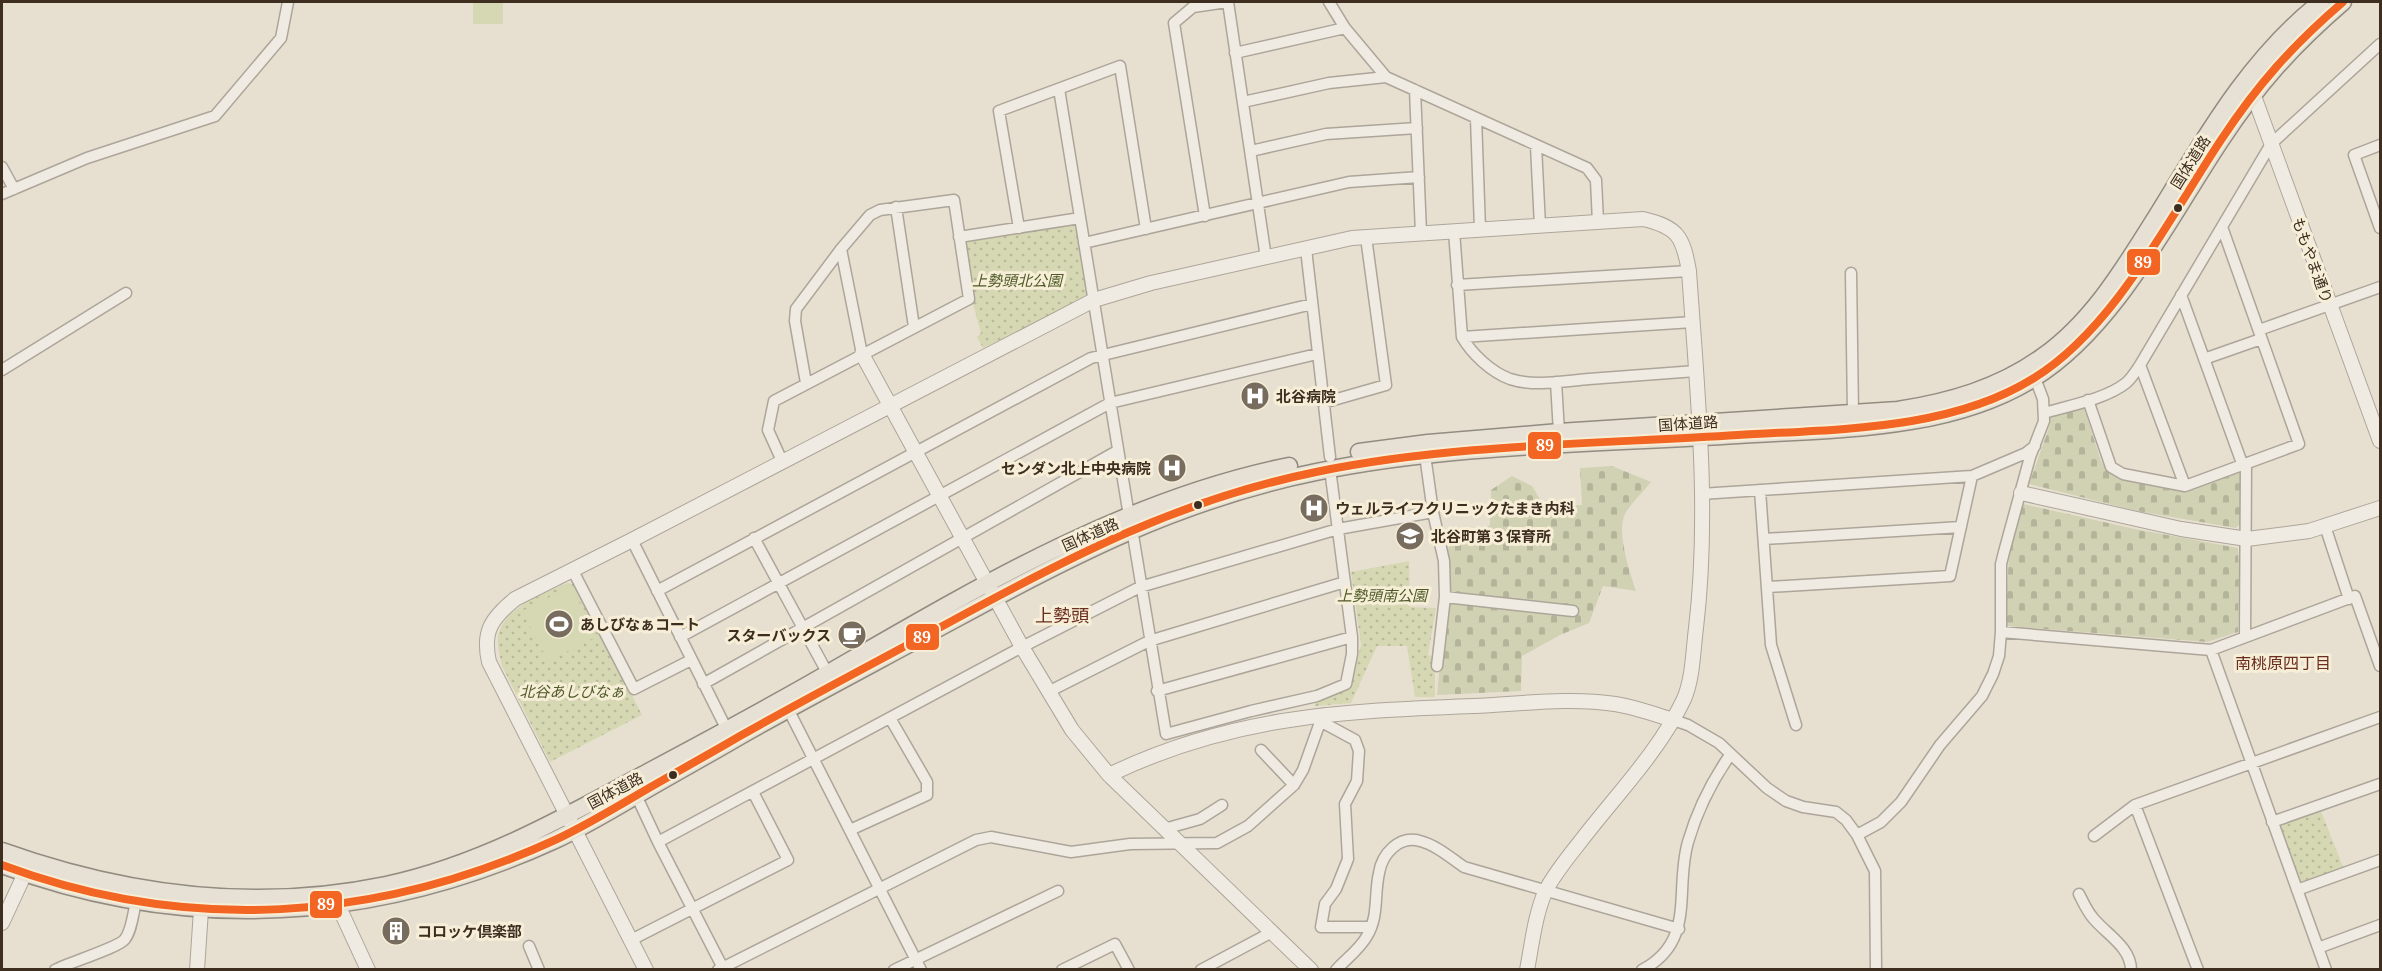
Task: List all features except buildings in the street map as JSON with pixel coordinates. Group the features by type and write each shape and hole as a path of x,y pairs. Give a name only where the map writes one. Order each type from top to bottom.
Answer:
{"main road":[{"name":"国体道路","path":"1330,463 1898,410 1933,404 1989,387 2043,357 2093,310 2121,272 2200,145 2247,78 2280,40 2321,2"},
{"name":"国体道路","path":"2,865 26,867 152,891 202,897 239,898 333,894 386,885 444,869 572,823 636,795 788,710 1069,542 1131,523 1234,480 1428,443 1559,432 1834,429 1934,417 1965,410 2035,378 2077,345 2102,319 2253,94 2279,61 2343,2"},
{"name":"国体道路","path":"2,851 26,867 90,893 135,902 201,910 282,910 338,905 387,897 504,862 727,730 828,674 991,590"}],"street":[{"path":"2,194 87,158 215,116 281,38 288,2"},
{"path":"1205,216 1174,22 1193,7 1227,2 1266,258"},
{"path":"1329,2 1345,28 1386,76 1587,168 1596,180 1598,222"},
{"path":"1235,52 1345,28"},
{"path":"2044,413 2088,400 2117,389 2127,382 2140,364 2271,144 2380,44"},
{"path":"1019,228 999,111 1120,66 1146,230"},
{"path":"1243,102 1329,83 1386,76"},
{"name":"ももやま通り","path":"2247,78 2380,441"},
{"path":"1059,89 1117,451 1166,734 1317,696 1346,684 1352,654 1352,637 1306,249"},
{"path":"1415,90 1421,233"},
{"path":"1476,118 1480,230"},
{"path":"1251,151 1326,135 1417,128"},
{"path":"2380,145 2354,154 2380,228"},
{"path":"1536,146 1539,226"},
{"path":"2,166 14,189"},
{"path":"1084,243 1349,182 1419,177"},
{"path":"782,461 768,430 774,401 969,299 954,200 880,210 870,215 841,249 796,309 795,321 806,383"},
{"path":"896,207 914,327"},
{"path":"960,237 1080,218"},
{"path":"646,969 492,673 486,643 491,624 515,599 1094,300 1151,284 1366,237 1643,219 1671,228 1680,237 1685,248 1689,271 1699,430 1703,557 1691,668 1684,698 1673,720 1647,757 1563,863 1546,891 1534,932 1527,969"},
{"path":"2088,400 2108,460 2114,470 2123,474 2185,486 2299,444 2222,227"},
{"path":"1454,231 1462,337 1483,362 1510,379 1525,382 1556,382 1696,371"},
{"path":"1323,403 1386,385 1366,237"},
{"path":"841,249 862,354 1022,647 1072,730 1109,775 1311,969"},
{"path":"1457,285 1689,271"},
{"path":"1851,273 1853,414"},
{"path":"2204,359 2329,305 2380,287"},
{"path":"2,370 126,293"},
{"path":"2181,295 2244,465 2247,539 2245,637"},
{"path":"657,591 1091,358 1312,303"},
{"path":"1462,337 1693,322"},
{"path":"680,637 1110,403 1317,354"},
{"path":"2140,364 2185,486"},
{"path":"1857,835 1881,822 1901,802 1940,745 1982,696 1993,674 1999,656 2001,632 2001,564 2035,446 2043,427 2043,399 2035,378"},
{"path":"1556,382 1559,432"},
{"path":"1701,494 1972,477 2026,453 2035,446"},
{"path":"703,684 1117,451"},
{"path":"1425,455 1433,512 1444,561 1444,597 1437,666"},
{"path":"1768,587 1950,576 1972,477"},
{"path":"1760,490 1771,645 1796,725"},
{"path":"2021,494 2181,529 2247,539 2293,535 2380,508"},
{"path":"658,842 1022,647 1140,587 1338,529 1433,512"},
{"path":"2325,526 2349,598"},
{"path":"1764,539 1961,527"},
{"path":"754,538 828,674"},
{"path":"632,540 727,730"},
{"path":"572,569 634,689 692,660"},
{"path":"1048,692 1149,641 1345,582"},
{"path":"2001,632 2211,650 2355,596 2380,666"},
{"path":"1444,597 1573,611"},
{"path":"1157,691 1352,637"},
{"path":"2211,650 2326,969"},
{"path":"1109,775 1141,760 1256,724 1566,701 1617,704 1688,725 1719,743 1767,788 1786,801 1841,814 1857,835 1875,871 1876,969"},
{"path":"788,710 921,969"},
{"path":"2094,836 2135,805 2380,717"},
{"path":"850,830 927,795 927,782 890,718"},
{"path":"636,795 722,969 976,840 991,837 1071,852 1130,844 1217,843 1248,826 1294,785 1322,718"},
{"path":"1322,718 1354,740 1359,751 1357,781 1346,804 1348,859 1336,889 1324,904 1321,927 1371,927"},
{"path":"1262,750 1294,785"},
{"path":"1642,969 1666,952 1679,929 1683,865 1688,843 1700,809 1718,771 1730,754"},
{"path":"2272,822 2380,784"},
{"path":"632,940 789,860 753,792"},
{"path":"1164,829 1200,819 1222,805"},
{"path":"2135,805 2198,969"},
{"path":"1335,969 1367,937 1375,916 1379,874 1385,855 1399,843 1419,840 1464,867 1679,929"},
{"path":"2297,890 2380,860"},
{"path":"2,923 26,867"},
{"path":"894,969 1058,891"},
{"path":"2079,894 2091,917 2126,951 2131,969"},
{"path":"55,969 125,940 135,902"},
{"path":"338,905 368,969"},
{"path":"197,969 201,910"},
{"path":"2318,948 2380,925"},
{"path":"1201,969 1272,932"},
{"path":"1062,969 1115,944 1129,969"},
{"path":"529,946 539,969"}],"green space":[{"path":"473,2 503,2 503,24 473,24"},
{"name":"上勢頭北公園","path":"1078,221 1089,291 1085,299 983,348 977,337 981,333 972,300 962,239"},
{"path":"2083,405 2101,461 2108,472 2116,476 2185,490 2240,470 2240,524 2236,528 2137,511 2029,484 2050,425 2049,415"},
{"path":"1612,466 1651,482 1626,512 1623,520 1625,551 1636,591 1603,586 1589,623 1560,635 1522,656 1521,691 1437,695 1448,572 1447,548 1490,525 1491,490 1512,476 1532,486 1544,506 1582,505 1580,468"},
{"path":"2023,504 2135,529 2238,548 2238,632 2207,642 2006,626 2009,550"},
{"name":"上勢頭南公園","path":"1409,561 1410,607 1436,608 1428,655 1435,657 1435,697 1415,697 1407,646 1377,646 1351,703 1315,706 1315,700 1350,688 1361,645 1351,572"},
{"name":"北谷あしびなぁ","path":"567,583 575,584 642,715 550,762 502,666 498,637 501,627 516,610 536,597"},
{"name":"あしびなぁコート","path":"571,586 596,637 548,661 522,611"},
{"path":"2319,806 2345,872 2297,889 2272,822"}],"transit line":[{"name":"89","path":"2,865 72,887 141,902 211,909 281,909 350,902 419,888 487,867 555,840 792,707 1039,575 1127,533 1218,498 1316,472 1419,456 1526,446 1852,428 1929,418 1966,408 2001,395 2034,378 2063,357 2090,331 2138,270 2248,101 2292,50 2343,2"}],"place":[{"name":"北谷病院","path":"1255,396"},
{"name":"センダン北上中央病院","path":"1172,468"},
{"name":"ウェルライフクリニックたまき内科","path":"1314,508"},
{"name":"北谷町第３保育所","path":"1410,536"},
{"name":"あしびなぁコート","path":"559,624"},
{"name":"スターバックス","path":"852,635"},
{"name":"コロッケ倶楽部","path":"396,931"}],"district":[{"name":"上勢頭","path":"1062,615"},
{"name":"南桃原四丁目","path":"2283,663"}]}
